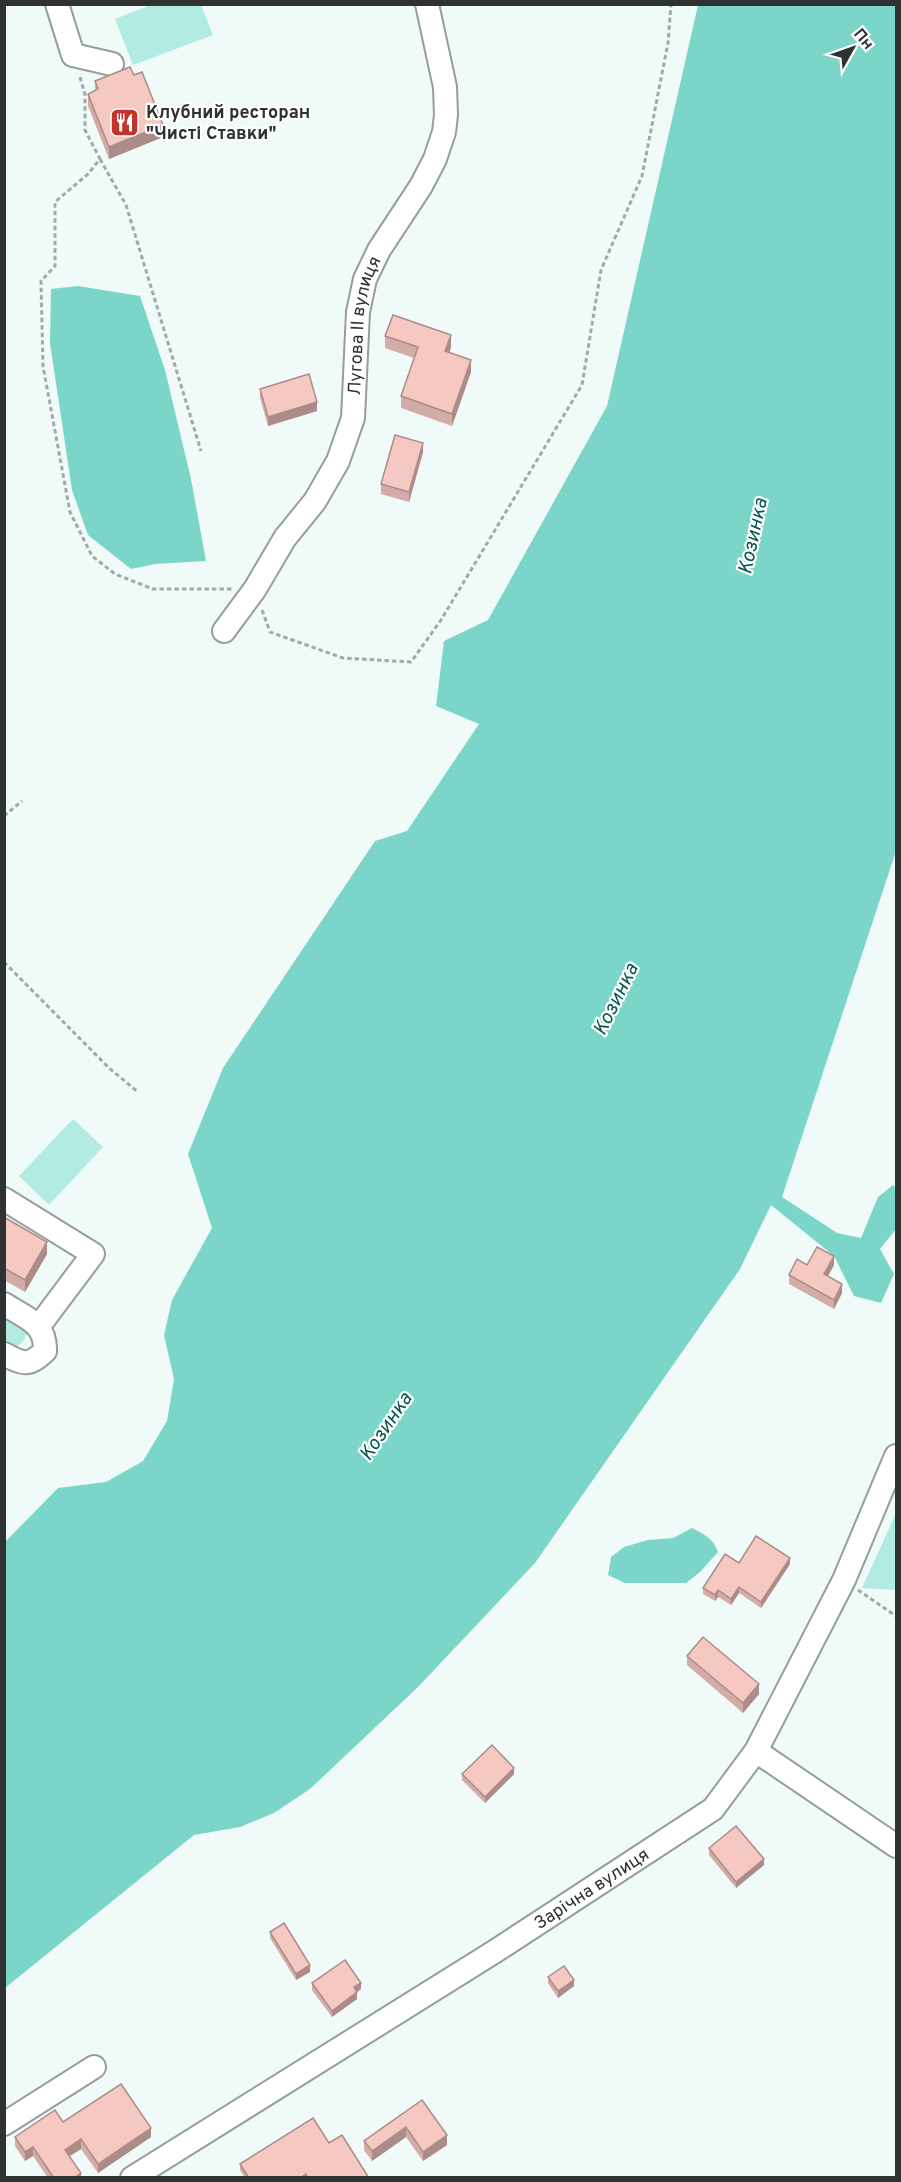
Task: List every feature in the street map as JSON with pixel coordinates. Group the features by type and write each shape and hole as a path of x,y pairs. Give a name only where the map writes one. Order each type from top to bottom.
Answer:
{"street":[{"path":"57,4 73,55 112,64"},
{"name":"Лугова II вулиця","path":"224,631 255,588 285,538 315,501 338,461 353,418 358,312 365,279 379,250 422,186 440,148 446,115 445,87 427,4"},
{"path":"4,1199 93,1254 39,1326"},
{"path":"4,1304 39,1326 46,1337 45,1351 33,1362 21,1362 4,1354"},
{"name":"Зарічна вулиця","path":"132,2178 494,1952 713,1809 756,1751 844,1580 897,1456"},
{"path":"756,1751 897,1846"},
{"path":"4,2124 94,2067"}],"path":[{"path":"100,159 88,174 55,202 55,266 41,281 43,366 70,512 92,556 115,574 153,588 255,588 270,632 343,658 411,662 441,620 582,385 601,270 642,176 668,42 671,4"},
{"path":"73,55 85,95 85,130 126,205 201,451"},
{"path":"4,816 22,801"},
{"path":"4,962 109,1068 138,1092"},
{"path":"844,1580 897,1616"}],"shaded area":[{"path":"153,4 201,5 213,35 133,65 115,19"},
{"path":"73,1119 103,1147 49,1205 19,1176"},
{"path":"5,1317 27,1329 25,1339 18,1346 5,1346"},
{"path":"896,1513 896,1590 862,1588"}],"water":[{"name":"Козинка","path":"698,5 896,5 896,851 782,1197 837,1233 861,1238 878,1197 893,1185 896,1188 896,1229 880,1249 894,1274 881,1303 854,1296 834,1256 771,1205 740,1269 535,1563 418,1687 310,1789 274,1813 240,1827 194,1835 5,1988 5,1542 58,1488 106,1482 143,1461 167,1421 174,1379 164,1335 172,1300 212,1228 188,1154 223,1068 375,841 407,831 479,724 436,706 444,641 488,620 607,406"},
{"path":"78,286 140,296 165,370 191,479 206,561 155,564 131,569 88,535 72,490 50,343 51,289"},
{"path":"692,1528 711,1540 718,1552 700,1572 686,1583 625,1583 608,1575 611,1557 624,1547 648,1540 673,1538"}],"building":[{"name":"Клубний ресторан \"Чисті Ставки\"","path":"130,67 134,75 142,72 163,125 109,147 88,94 98,89 95,81"},
{"path":"393,315 451,335 445,351 471,360 452,414 401,396 418,347 385,336"},
{"path":"309,374 317,402 268,417 260,389"},
{"path":"395,435 423,443 409,492 381,484"},
{"path":"4,1217 47,1242 25,1280 4,1268"},
{"path":"817,1247 834,1256 824,1274 842,1284 834,1300 789,1275 797,1259 807,1265"},
{"path":"756,1536 790,1558 761,1602 739,1587 731,1599 718,1590 715,1595 703,1588 725,1554 739,1563"},
{"path":"703,1637 759,1684 743,1703 687,1656"},
{"path":"492,1745 514,1768 485,1797 462,1774"},
{"path":"736,1826 764,1859 736,1882 709,1848"},
{"path":"284,1923 310,1965 296,1974 270,1932"},
{"path":"345,1960 361,1983 354,1987 357,1992 332,2011 312,1983"},
{"path":"564,1966 574,1980 558,1991 548,1977"},
{"path":"121,2084 151,2128 98,2164 81,2139 65,2150 81,2173 74,2178 54,2178 33,2147 25,2152 15,2137 55,2110 63,2122"},
{"path":"422,2100 447,2135 423,2152 406,2127 372,2151 364,2141"},
{"path":"313,2118 329,2143 342,2135 369,2178 308,2178 306,2174 300,2178 249,2178 240,2164"}],"place":[{"name":"Клубний ресторан \"Чисті Ставки\"","path":"125,122"}]}
